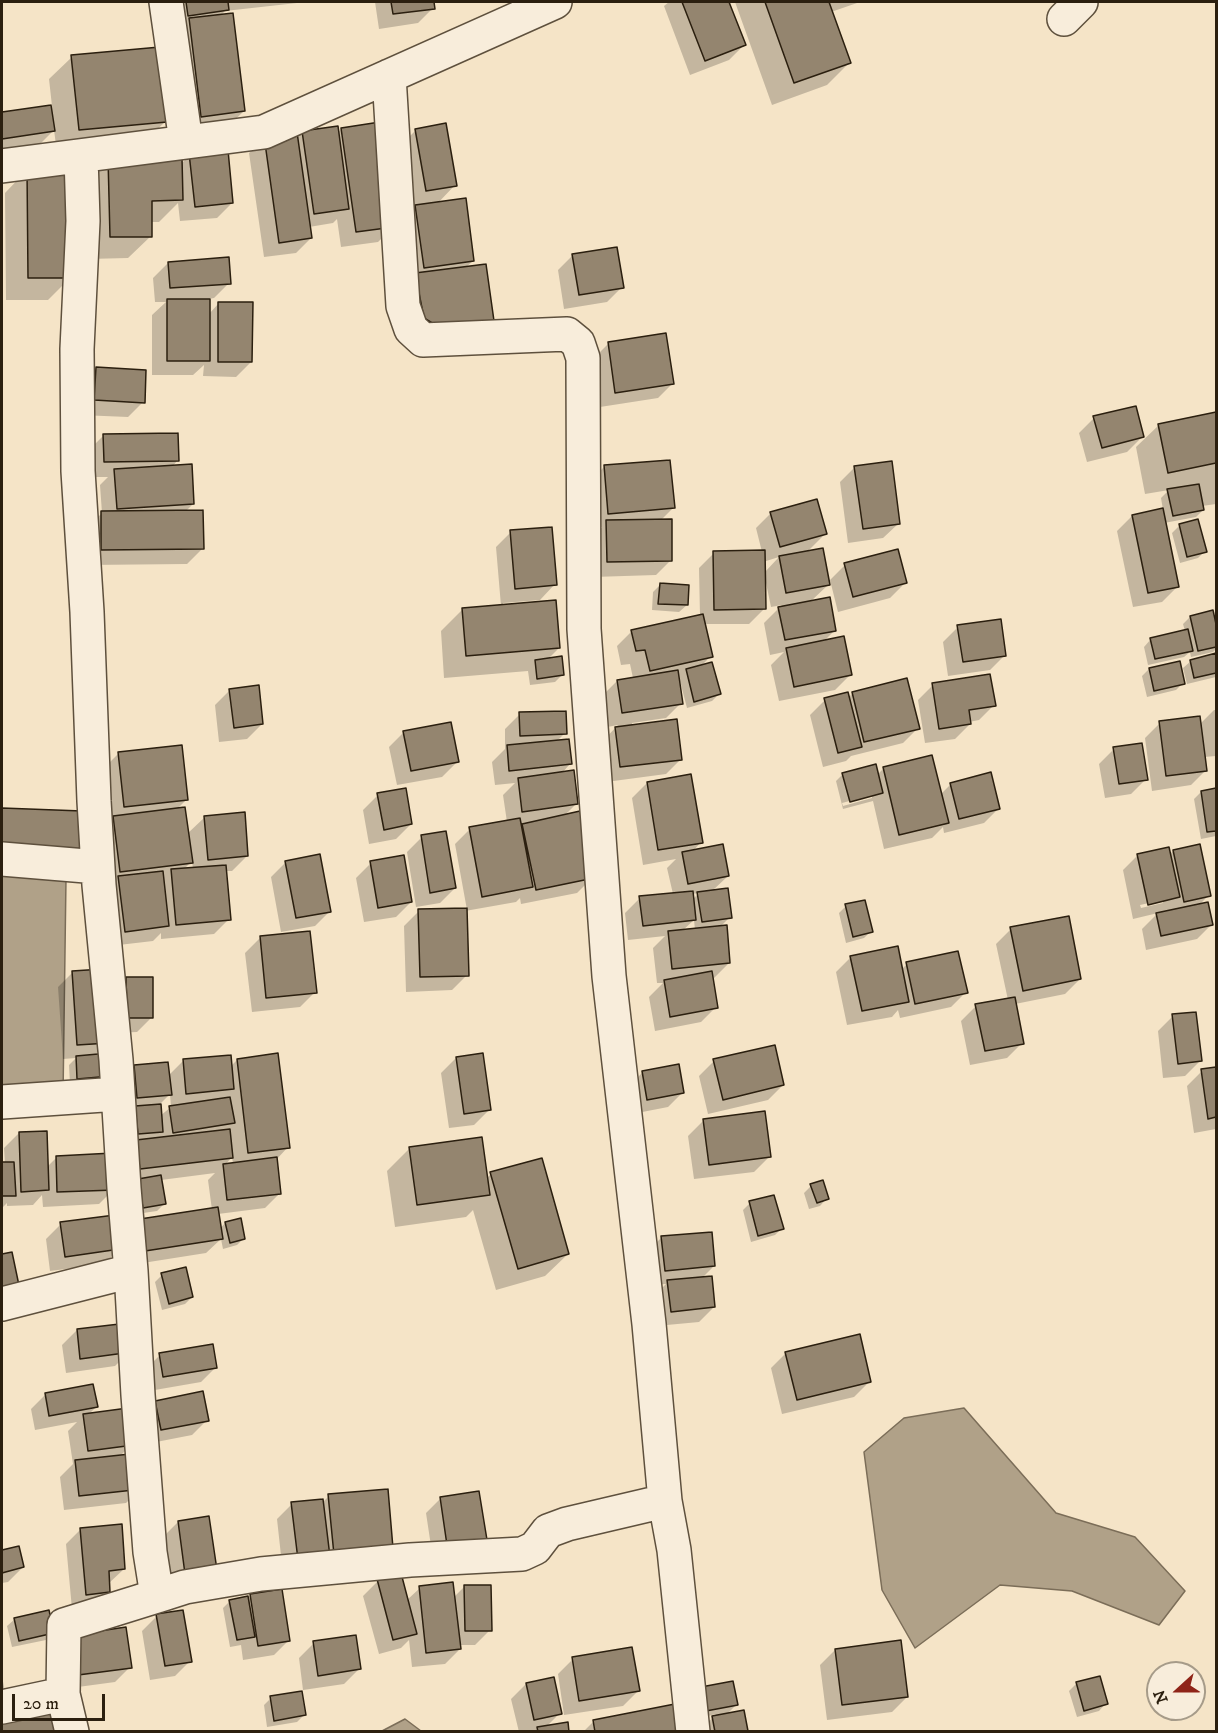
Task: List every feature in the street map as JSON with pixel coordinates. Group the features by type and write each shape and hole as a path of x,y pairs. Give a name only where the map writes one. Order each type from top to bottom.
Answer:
{"street":[{"path":"166,2 186,142"},
{"path":"2,166 264,132 555,2"},
{"path":"389,76 403,306 411,329 423,340 567,334 578,343 583,358 584,629 608,964 649,1323 665,1502 674,1550 693,1731"},
{"path":"81,156 83,221 77,349 78,471 87,612 94,801 118,1094 149,1540 157,1596"},
{"path":"2,859 98,867"},
{"path":"2,1102 118,1094"},
{"path":"2,1304 131,1271"},
{"path":"72,1731 63,1694 64,1625 185,1587 261,1574 410,1560 522,1554 535,1548 548,1531 567,1524 665,1502"},
{"path":"2,1707 63,1694"}],"shaded area":[{"path":"2,876 66,878 63,1096 2,1101"},
{"path":"964,1408 1056,1513 1135,1537 1185,1591 1159,1625 1072,1591 1000,1585 915,1648 882,1590 864,1452 904,1418"},
{"path":"405,1719 421,1731 382,1731"}],"building":[{"path":"186,2 228,2 229,10 188,16"},
{"path":"391,2 434,2 435,9 393,14"},
{"path":"682,2 729,2 746,45 705,61"},
{"path":"765,2 829,2 851,63 794,83"},
{"path":"233,13 245,111 201,117 189,18"},
{"path":"160,47 167,122 79,130 71,55"},
{"path":"51,105 55,131 2,139 2,112"},
{"path":"380,122 394,227 356,232 341,128"},
{"path":"446,123 457,186 426,191 415,129"},
{"path":"338,126 349,209 314,214 302,131"},
{"path":"297,132 312,238 279,243 264,136"},
{"path":"228,150 233,203 195,207 189,153"},
{"path":"108,158 182,158 183,200 152,201 152,237 110,237"},
{"path":"27,169 71,169 72,278 28,278"},
{"path":"466,198 474,261 424,268 415,205"},
{"path":"617,247 624,288 579,295 572,254"},
{"path":"229,257 231,284 170,288 168,262"},
{"path":"486,264 495,328 447,332 424,318 415,273"},
{"path":"167,299 210,299 210,361 167,361"},
{"path":"218,302 253,302 252,362 218,362"},
{"path":"666,333 674,384 615,393 608,342"},
{"path":"96,367 146,370 145,403 94,400"},
{"path":"1136,406 1144,437 1102,448 1093,416"},
{"path":"1216,412 1216,463 1168,473 1158,424"},
{"path":"178,433 179,461 104,462 103,434"},
{"path":"670,460 675,508 608,514 604,465"},
{"path":"892,461 900,524 863,529 854,466"},
{"path":"192,464 194,504 117,509 114,469"},
{"path":"1199,484 1204,510 1173,516 1167,489"},
{"path":"817,499 827,534 780,547 770,512"},
{"path":"1163,508 1179,587 1148,593 1132,515"},
{"path":"203,510 204,549 101,550 101,511"},
{"path":"672,519 672,561 607,562 606,520"},
{"path":"1198,519 1207,552 1187,557 1179,524"},
{"path":"552,527 557,585 515,589 510,530"},
{"path":"823,548 830,585 786,593 779,556"},
{"path":"898,549 907,583 853,597 844,563"},
{"path":"765,550 766,609 714,610 713,551"},
{"path":"660,583 689,585 688,605 658,604"},
{"path":"830,597 836,631 785,640 778,607"},
{"path":"556,600 560,648 466,656 462,608"},
{"path":"1213,610 1216,624 1216,647 1198,651 1190,616"},
{"path":"703,614 713,657 650,671 645,650 636,651 631,630"},
{"path":"1001,619 1006,656 963,662 957,625"},
{"path":"1188,629 1193,651 1155,659 1150,638"},
{"path":"844,636 852,675 794,687 786,648"},
{"path":"1216,653 1216,673 1194,678 1190,660"},
{"path":"562,656 564,675 537,679 535,660"},
{"path":"1180,661 1185,684 1154,691 1149,668"},
{"path":"712,662 721,694 694,702 686,669"},
{"path":"678,670 683,704 622,713 617,680"},
{"path":"990,674 996,706 969,710 971,724 939,729 932,683"},
{"path":"907,678 920,729 864,742 852,692"},
{"path":"259,685 263,724 234,728 229,689"},
{"path":"848,692 862,747 838,753 824,698"},
{"path":"566,711 567,734 520,736 519,712"},
{"path":"1200,716 1207,771 1166,776 1159,721"},
{"path":"677,719 682,760 620,767 615,727"},
{"path":"451,722 459,762 411,771 403,731"},
{"path":"569,739 572,764 509,771 507,745"},
{"path":"1142,743 1148,780 1119,784 1113,747"},
{"path":"182,745 188,800 124,807 118,752"},
{"path":"932,755 949,823 899,835 883,767"},
{"path":"876,764 883,793 850,802 842,773"},
{"path":"574,770 578,804 522,812 518,778"},
{"path":"991,772 1000,809 959,819 950,783"},
{"path":"691,774 703,843 658,850 647,782"},
{"path":"406,788 412,824 384,830 377,793"},
{"path":"1216,788 1216,831 1207,832 1201,791"},
{"path":"185,807 193,863 120,872 113,816"},
{"path":"2,808 82,811 81,853 2,851"},
{"path":"580,811 594,878 536,890 522,824"},
{"path":"245,812 248,856 208,860 204,816"},
{"path":"520,818 533,887 482,897 469,827"},
{"path":"446,831 456,888 430,893 421,835"},
{"path":"723,844 729,876 688,884 682,852"},
{"path":"1200,844 1211,896 1184,902 1173,850"},
{"path":"1169,847 1180,897 1148,905 1137,854"},
{"path":"320,854 331,912 296,918 285,861"},
{"path":"404,855 412,902 378,908 370,861"},
{"path":"226,865 231,920 176,925 171,869"},
{"path":"163,871 169,926 125,932 118,876"},
{"path":"728,888 732,918 702,922 697,892"},
{"path":"693,891 696,920 643,926 639,896"},
{"path":"865,900 873,932 853,937 845,904"},
{"path":"1208,902 1213,925 1161,936 1156,913"},
{"path":"467,908 469,976 420,977 418,909"},
{"path":"1069,916 1081,979 1023,991 1010,927"},
{"path":"727,925 730,963 672,969 668,931"},
{"path":"310,931 317,993 266,998 260,936"},
{"path":"898,946 909,1002 862,1011 850,956"},
{"path":"958,951 968,993 915,1004 906,962"},
{"path":"103,969 109,1043 77,1045 72,971"},
{"path":"712,971 718,1008 670,1017 664,980"},
{"path":"126,977 153,977 153,1018 127,1018"},
{"path":"1015,997 1024,1044 985,1051 975,1004"},
{"path":"1196,1012 1202,1061 1178,1064 1172,1014"},
{"path":"775,1045 784,1085 723,1100 713,1059"},
{"path":"109,1053 111,1076 77,1079 76,1056"},
{"path":"278,1053 290,1148 248,1153 237,1059"},
{"path":"483,1053 491,1110 464,1114 456,1057"},
{"path":"231,1055 234,1089 186,1094 183,1059"},
{"path":"168,1062 172,1095 137,1098 134,1065"},
{"path":"679,1064 684,1093 647,1100 642,1071"},
{"path":"1216,1067 1216,1117 1208,1119 1201,1069"},
{"path":"230,1097 235,1123 173,1133 169,1106"},
{"path":"161,1104 163,1132 138,1134 135,1106"},
{"path":"765,1111 771,1157 709,1165 703,1119"},
{"path":"230,1129 233,1158 140,1169 136,1140"},
{"path":"47,1131 49,1190 21,1192 19,1132"},
{"path":"482,1137 490,1195 417,1205 409,1147"},
{"path":"113,1153 115,1190 57,1192 56,1156"},
{"path":"277,1157 281,1194 227,1200 223,1164"},
{"path":"542,1158 569,1254 518,1269 490,1172"},
{"path":"2,1162 14,1162 16,1196 2,1196"},
{"path":"161,1175 166,1204 143,1208 138,1179"},
{"path":"823,1180 829,1199 817,1203 810,1184"},
{"path":"774,1195 784,1229 758,1236 749,1201"},
{"path":"218,1207 223,1239 145,1251 140,1219"},
{"path":"115,1215 120,1249 65,1257 60,1222"},
{"path":"241,1218 245,1239 230,1243 225,1222"},
{"path":"712,1232 715,1266 665,1271 661,1236"},
{"path":"12,1252 21,1295 2,1299 2,1254"},
{"path":"186,1267 193,1297 169,1304 161,1273"},
{"path":"712,1276 715,1307 671,1312 667,1280"},
{"path":"128,1323 132,1352 80,1359 77,1329"},
{"path":"860,1334 871,1382 797,1400 785,1352"},
{"path":"213,1344 217,1368 163,1377 159,1353"},
{"path":"93,1384 98,1407 49,1416 45,1393"},
{"path":"203,1391 209,1421 161,1430 155,1401"},
{"path":"128,1408 134,1445 88,1451 83,1414"},
{"path":"139,1453 143,1489 79,1496 75,1460"},
{"path":"388,1489 394,1560 335,1565 328,1494"},
{"path":"479,1491 488,1546 448,1552 440,1497"},
{"path":"323,1499 331,1565 299,1568 291,1502"},
{"path":"209,1516 217,1570 185,1574 178,1521"},
{"path":"122,1524 125,1569 109,1571 110,1592 86,1595 80,1528"},
{"path":"19,1546 24,1567 2,1573 2,1550"},
{"path":"401,1573 417,1634 393,1640 377,1579"},
{"path":"453,1582 461,1649 426,1653 419,1586"},
{"path":"464,1585 491,1585 492,1631 465,1631"},
{"path":"282,1589 290,1641 258,1646 250,1594"},
{"path":"248,1596 255,1637 237,1640 229,1600"},
{"path":"49,1610 54,1633 19,1641 14,1618"},
{"path":"183,1610 192,1662 165,1666 156,1614"},
{"path":"126,1627 132,1668 78,1675 73,1635"},
{"path":"356,1635 361,1669 318,1676 313,1641"},
{"path":"901,1640 908,1697 842,1705 835,1649"},
{"path":"632,1647 640,1691 579,1701 572,1657"},
{"path":"1100,1676 1108,1704 1084,1711 1076,1682"},
{"path":"554,1677 562,1714 534,1720 526,1683"},
{"path":"733,1681 738,1705 706,1711 701,1687"},
{"path":"302,1691 306,1715 274,1721 270,1696"},
{"path":"685,1702 690,1732 595,1732 593,1720"},
{"path":"62,1710 66,1732 2,1732 2,1721"},
{"path":"744,1710 748,1731 715,1732 712,1716"},
{"path":"568,1722 569,1732 538,1732 537,1727"}]}
